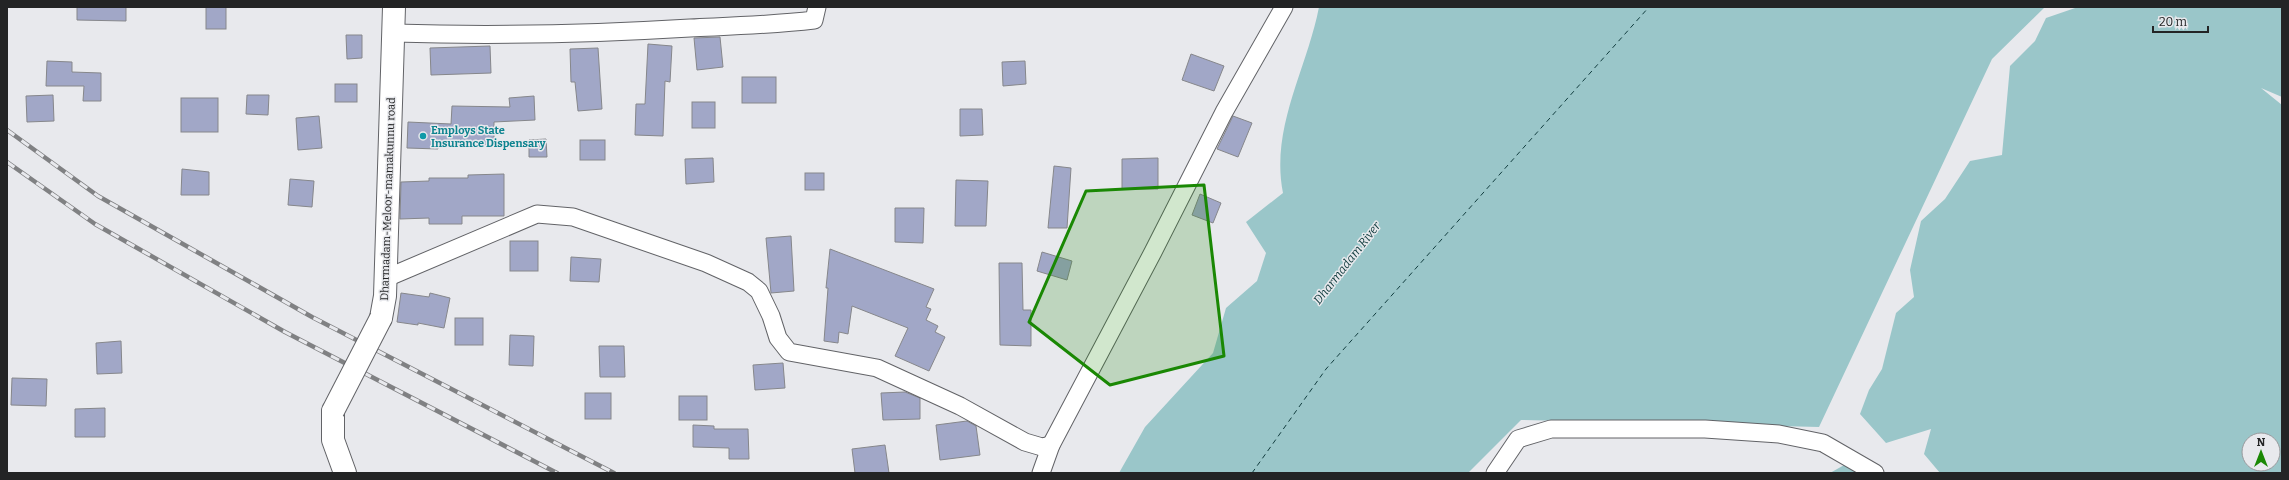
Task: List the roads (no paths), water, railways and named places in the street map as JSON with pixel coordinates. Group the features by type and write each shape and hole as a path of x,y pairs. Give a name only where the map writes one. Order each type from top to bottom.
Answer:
{"main road":[{"name":"Dharmadam-Meloor-mamakunnu road","path":"345,473 333,440 333,411 381,318 385,296 384,279 394,7"}],"street":[{"path":"394,33 491,35 612,32 767,25 814,20 817,7"},
{"path":"1041,473 1051,445 1154,252 1224,112 1284,7"},
{"path":"384,279 537,214 573,217 706,263 748,282 759,291 771,316 778,338 789,352 878,368 960,406 1026,442 1042,447 1051,445"},
{"path":"1495,473 1518,439 1551,429 1705,429 1778,434 1823,443 1875,473"}],"water":[{"name":"Dharmadam River","path":"1319,7 2045,7 1992,59 1819,427 1521,420 1468,473 1119,473 1145,427 1213,353 1226,308 1257,281 1266,253 1246,222 1283,193 1280,169 1281,145 1292,99"},
{"path":"2078,7 2282,7 2282,97 2261,88 2282,105 2282,473 1940,473 1924,454 1931,429 1886,443 1860,414 1869,390 1882,369 1896,313 1914,297 1910,270 1921,221 1945,199 1970,161 2002,155 2010,66 2035,41 2046,18"},
{"path":"1846,464 1870,473 1830,473"}],"railway":[{"path":"7,130 98,196 312,317 614,473"},
{"path":"7,162 95,224 285,332 557,473"}],"place":[{"name":"Employs State Insurance Dispensary","path":"423,136"}]}
